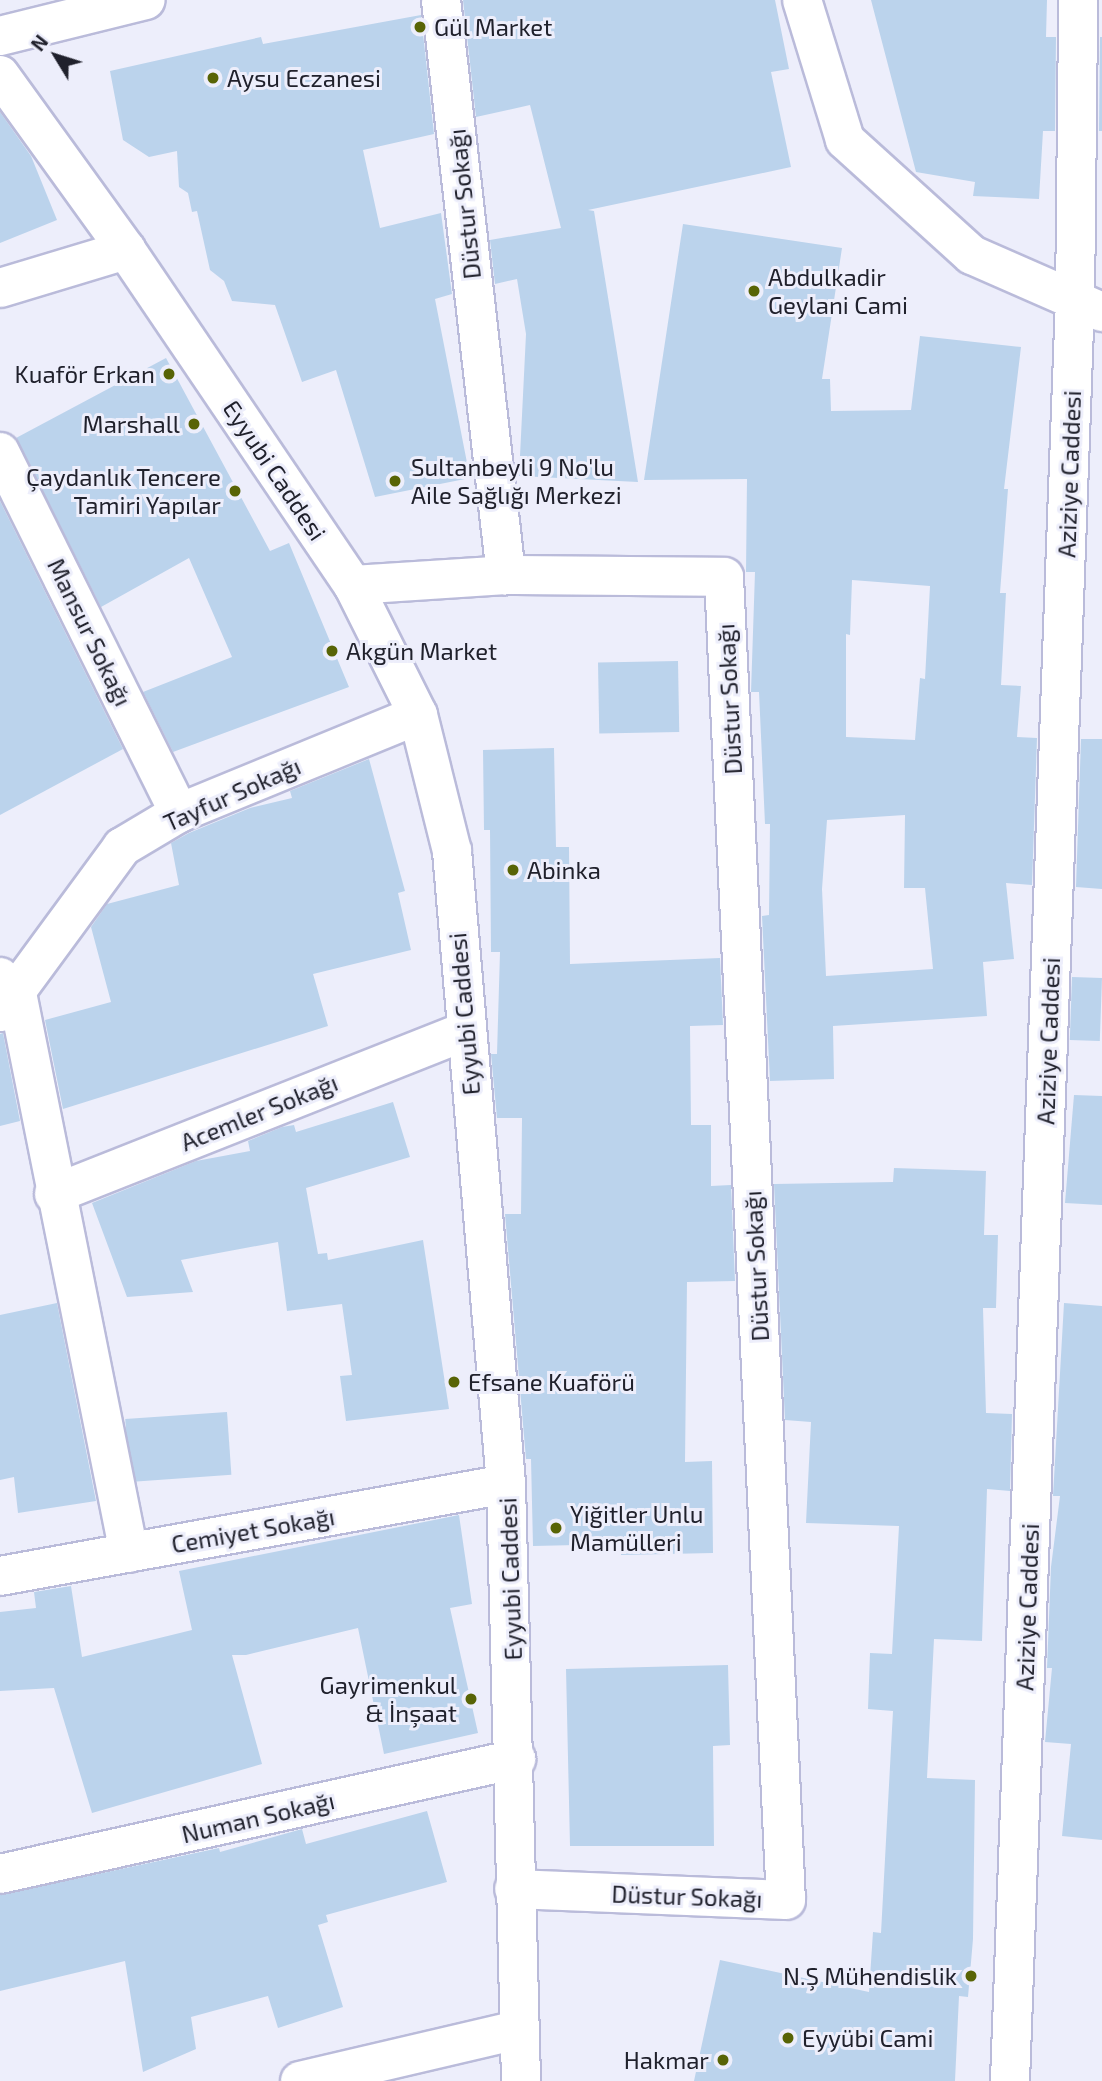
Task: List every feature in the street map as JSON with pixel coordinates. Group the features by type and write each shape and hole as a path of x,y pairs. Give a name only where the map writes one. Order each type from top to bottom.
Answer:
{"street":[{"path":"0,36 146,0"},
{"name":"Düstur Sokağı","path":"441,0 506,575"},
{"path":"802,0 845,140 972,255 1088,307"},
{"name":"Aziziye Caddesi","path":"1010,2081 1088,307 1078,0"},
{"name":"Eyyubi Caddesi","path":"0,75 126,250 353,585 418,715 452,850 465,1031 506,1484 516,1759 514,1889 517,2030 521,2081"},
{"path":"0,288 126,250"},
{"name":"Mansur Sokağı","path":"0,452 179,813"},
{"name":"Düstur Sokağı","path":"353,585 506,575 724,577 786,1900 514,1889"},
{"name":"Tayfur Sokağı","path":"6,994 122,847 179,813 418,715"},
{"path":"6,994 54,1194 129,1553"},
{"name":"Acemler Sokağı","path":"54,1194 465,1031"},
{"name":"Cemiyet Sokağı","path":"0,1576 506,1484"},
{"name":"Numan Sokağı","path":"0,1874 516,1759"},
{"path":"300,2081 517,2030"}],"building":[{"path":"463,0 775,0 789,69 771,72 791,167 588,210 594,211 638,482 519,476 526,334 517,279 495,284 490,240 561,228 530,105 476,117"},
{"path":"871,0 1047,0 1046,37 1056,37 1055,131 1043,131 1039,199 973,196 975,182 916,172"},
{"path":"421,15 434,134 363,150 380,228 441,213 452,294 435,299 470,478 375,497 336,370 302,382 275,305 232,301 224,281 210,270 197,211 192,212 188,193 179,187 177,151 149,157 123,140 110,71 261,37 263,44"},
{"path":"1102,37 1102,131 1099,131"},
{"path":"0,112 31,156 57,220 0,243"},
{"path":"683,224 842,248 822,379 830,379 831,411 911,410 920,336 1021,347 1004,489 1008,489 1000,593 1006,593 1001,685 1021,686 1017,737 1037,738 1032,885 1006,883 1014,959 983,962 987,1016 833,1026 834,1079 770,1081 762,916 769,915 770,824 765,824 759,692 751,692 755,572 746,572 747,479 644,480","holes":["852,580 930,586 925,679 920,678 915,740 846,737 846,634 850,635","905,815 904,888 925,888 933,969 826,976 822,889 827,820"]},
{"path":"166,358 270,551 289,543 349,687 173,752 143,692 232,657 189,558 101,607 16,438"},
{"path":"0,501 123,749 0,815"},
{"path":"678,661 679,732 599,733 598,662"},
{"path":"1081,739 1102,739 1102,889 1076,887"},
{"path":"554,748 556,847 569,847 570,964 720,958 723,1025 690,1026 691,1125 711,1125 711,1186 731,1185 735,1281 687,1282 685,1462 712,1461 713,1553 621,1555 621,1544 533,1546 531,1459 526,1459 505,1214 521,1214 522,1118 497,1118 491,1054 497,1054 500,952 491,952 490,830 484,830 483,750"},
{"path":"369,759 405,891 398,893 411,950 313,974 328,1026 63,1109 45,1020 111,1002 91,927 107,904 179,885 171,843 189,833 250,808 292,798 290,791"},
{"path":"1072,977 1102,978 1100,1041 1070,1040"},
{"path":"3,1033 20,1121 0,1126 0,1034"},
{"path":"1074,1095 1102,1096 1102,1205 1065,1203"},
{"path":"393,1102 410,1157 306,1188 318,1254 327,1253 328,1260 423,1240 449,1409 346,1421 340,1376 352,1375 342,1304 287,1311 278,1242 181,1260 193,1292 127,1297 92,1203 196,1161 250,1151 248,1141 282,1127 294,1125 296,1132"},
{"path":"894,1168 986,1171 984,1235 998,1235 996,1308 983,1308 986,1413 1012,1414 1010,1491 987,1489 982,1641 934,1639 927,1778 975,1780 973,1939 968,1997 959,1996 955,2081 694,2081 720,1960 869,1992 873,1932 881,1933 893,1711 868,1709 870,1653 892,1654 899,1526 806,1523 811,1422 785,1420 774,1184 893,1182"},
{"path":"57,1303 96,1501 18,1513 14,1477 0,1480 0,1315"},
{"path":"1064,1303 1102,1306 1102,1840 1062,1836 1071,1744 1045,1742 1052,1668 1047,1668 1051,1567 1060,1496 1053,1496"},
{"path":"227,1412 231,1475 130,1482 125,1419"},
{"path":"459,1515 472,1604 450,1608 478,1733 384,1754 358,1628 246,1655 232,1655 262,1764 92,1813 54,1688 0,1691 0,1612 36,1608 34,1592 71,1586 82,1657 192,1630 179,1571"},
{"path":"728,1665 730,1745 713,1746 714,1846 570,1846 566,1669"},
{"path":"427,1811 447,1882 326,1915 328,1922 318,1925 343,2007 278,2028 268,1996 191,2017 196,2049 143,2072 125,1961 0,1991 0,1895 219,1848 220,1852 302,1829 306,1844"}],"place":[{"name":"Gül Market","path":"420,27"},
{"name":"Aysu Eczanesi","path":"213,78"},
{"name":"Abdulkadir Geylani Cami","path":"754,291"},
{"name":"Kuaför Erkan","path":"169,374"},
{"name":"Marshall","path":"194,424"},
{"name":"Sultanbeyli 9 No'lu Aile Sağlığı Merkezi","path":"395,481"},
{"name":"Çaydanlık Tencere Tamiri Yapılar","path":"235,491"},
{"name":"Akgün Market","path":"332,651"},
{"name":"Abinka","path":"513,870"},
{"name":"Efsane Kuaförü","path":"454,1382"},
{"name":"Yiğitler Unlu Mamülleri","path":"556,1528"},
{"name":"Gayrimenkul & İnşaat","path":"471,1699"},
{"name":"N.Ş Mühendislik","path":"971,1976"},
{"name":"Eyyübi Cami","path":"788,2038"},
{"name":"Hakmar","path":"723,2060"}]}
